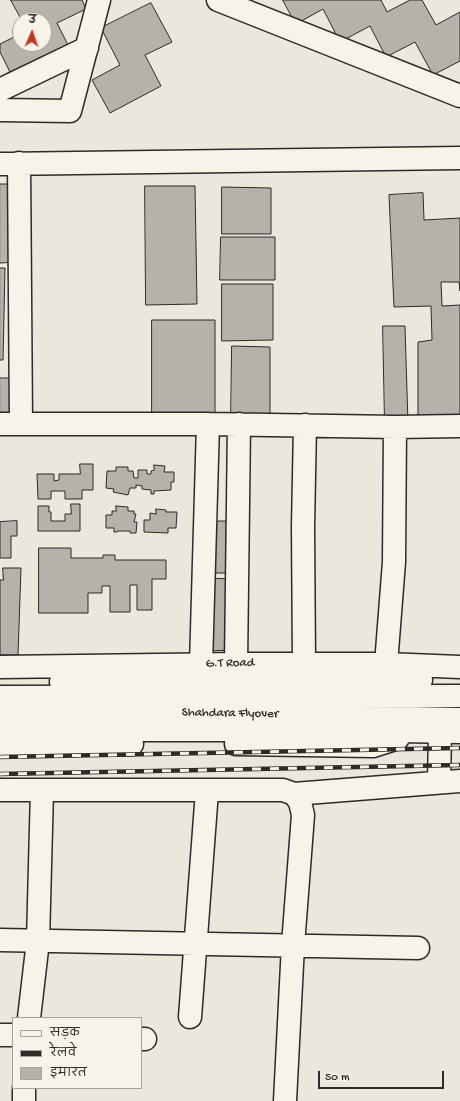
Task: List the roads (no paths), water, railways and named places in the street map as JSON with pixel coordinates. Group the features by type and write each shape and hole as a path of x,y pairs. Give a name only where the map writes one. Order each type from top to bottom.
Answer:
{"main road":[{"path":"0,110 70,111 99,0"},
{"path":"218,0 460,96"},
{"path":"0,90 87,48"},
{"path":"21,424 9,164 460,158"},
{"path":"0,424 239,424 395,427 460,426"},
{"path":"201,665 208,424"},
{"path":"236,664 239,424"},
{"path":"304,664 303,527 305,425"},
{"path":"386,664 394,562 395,427"},
{"name":"G.T Road","path":"0,667 236,664 386,664 460,667"},
{"name":"Shahdara Flyover","path":"0,714 104,713 341,706 460,680"},
{"name":"Shahdara Flyover","path":"0,682 341,706 460,719"},
{"name":"Shahdara Flyover","path":"0,730 341,706 460,696"},
{"name":"Shahdara Flyover","path":"0,697 341,706 439,732"},
{"path":"0,745 163,743 372,746 439,732 439,782"},
{"path":"0,790 283,790 294,794 460,781"},
{"path":"29,1017 38,941 42,790"},
{"path":"190,1017 197,945 207,791"},
{"path":"285,1101 293,945 303,814 300,802 294,794"},
{"path":"0,940 197,945 293,945 418,948"},
{"path":"0,1035 12,1035"},
{"path":"24,1089 24,1101"}],"railway":[{"path":"0,757 460,748"},
{"path":"0,774 460,765"}]}
